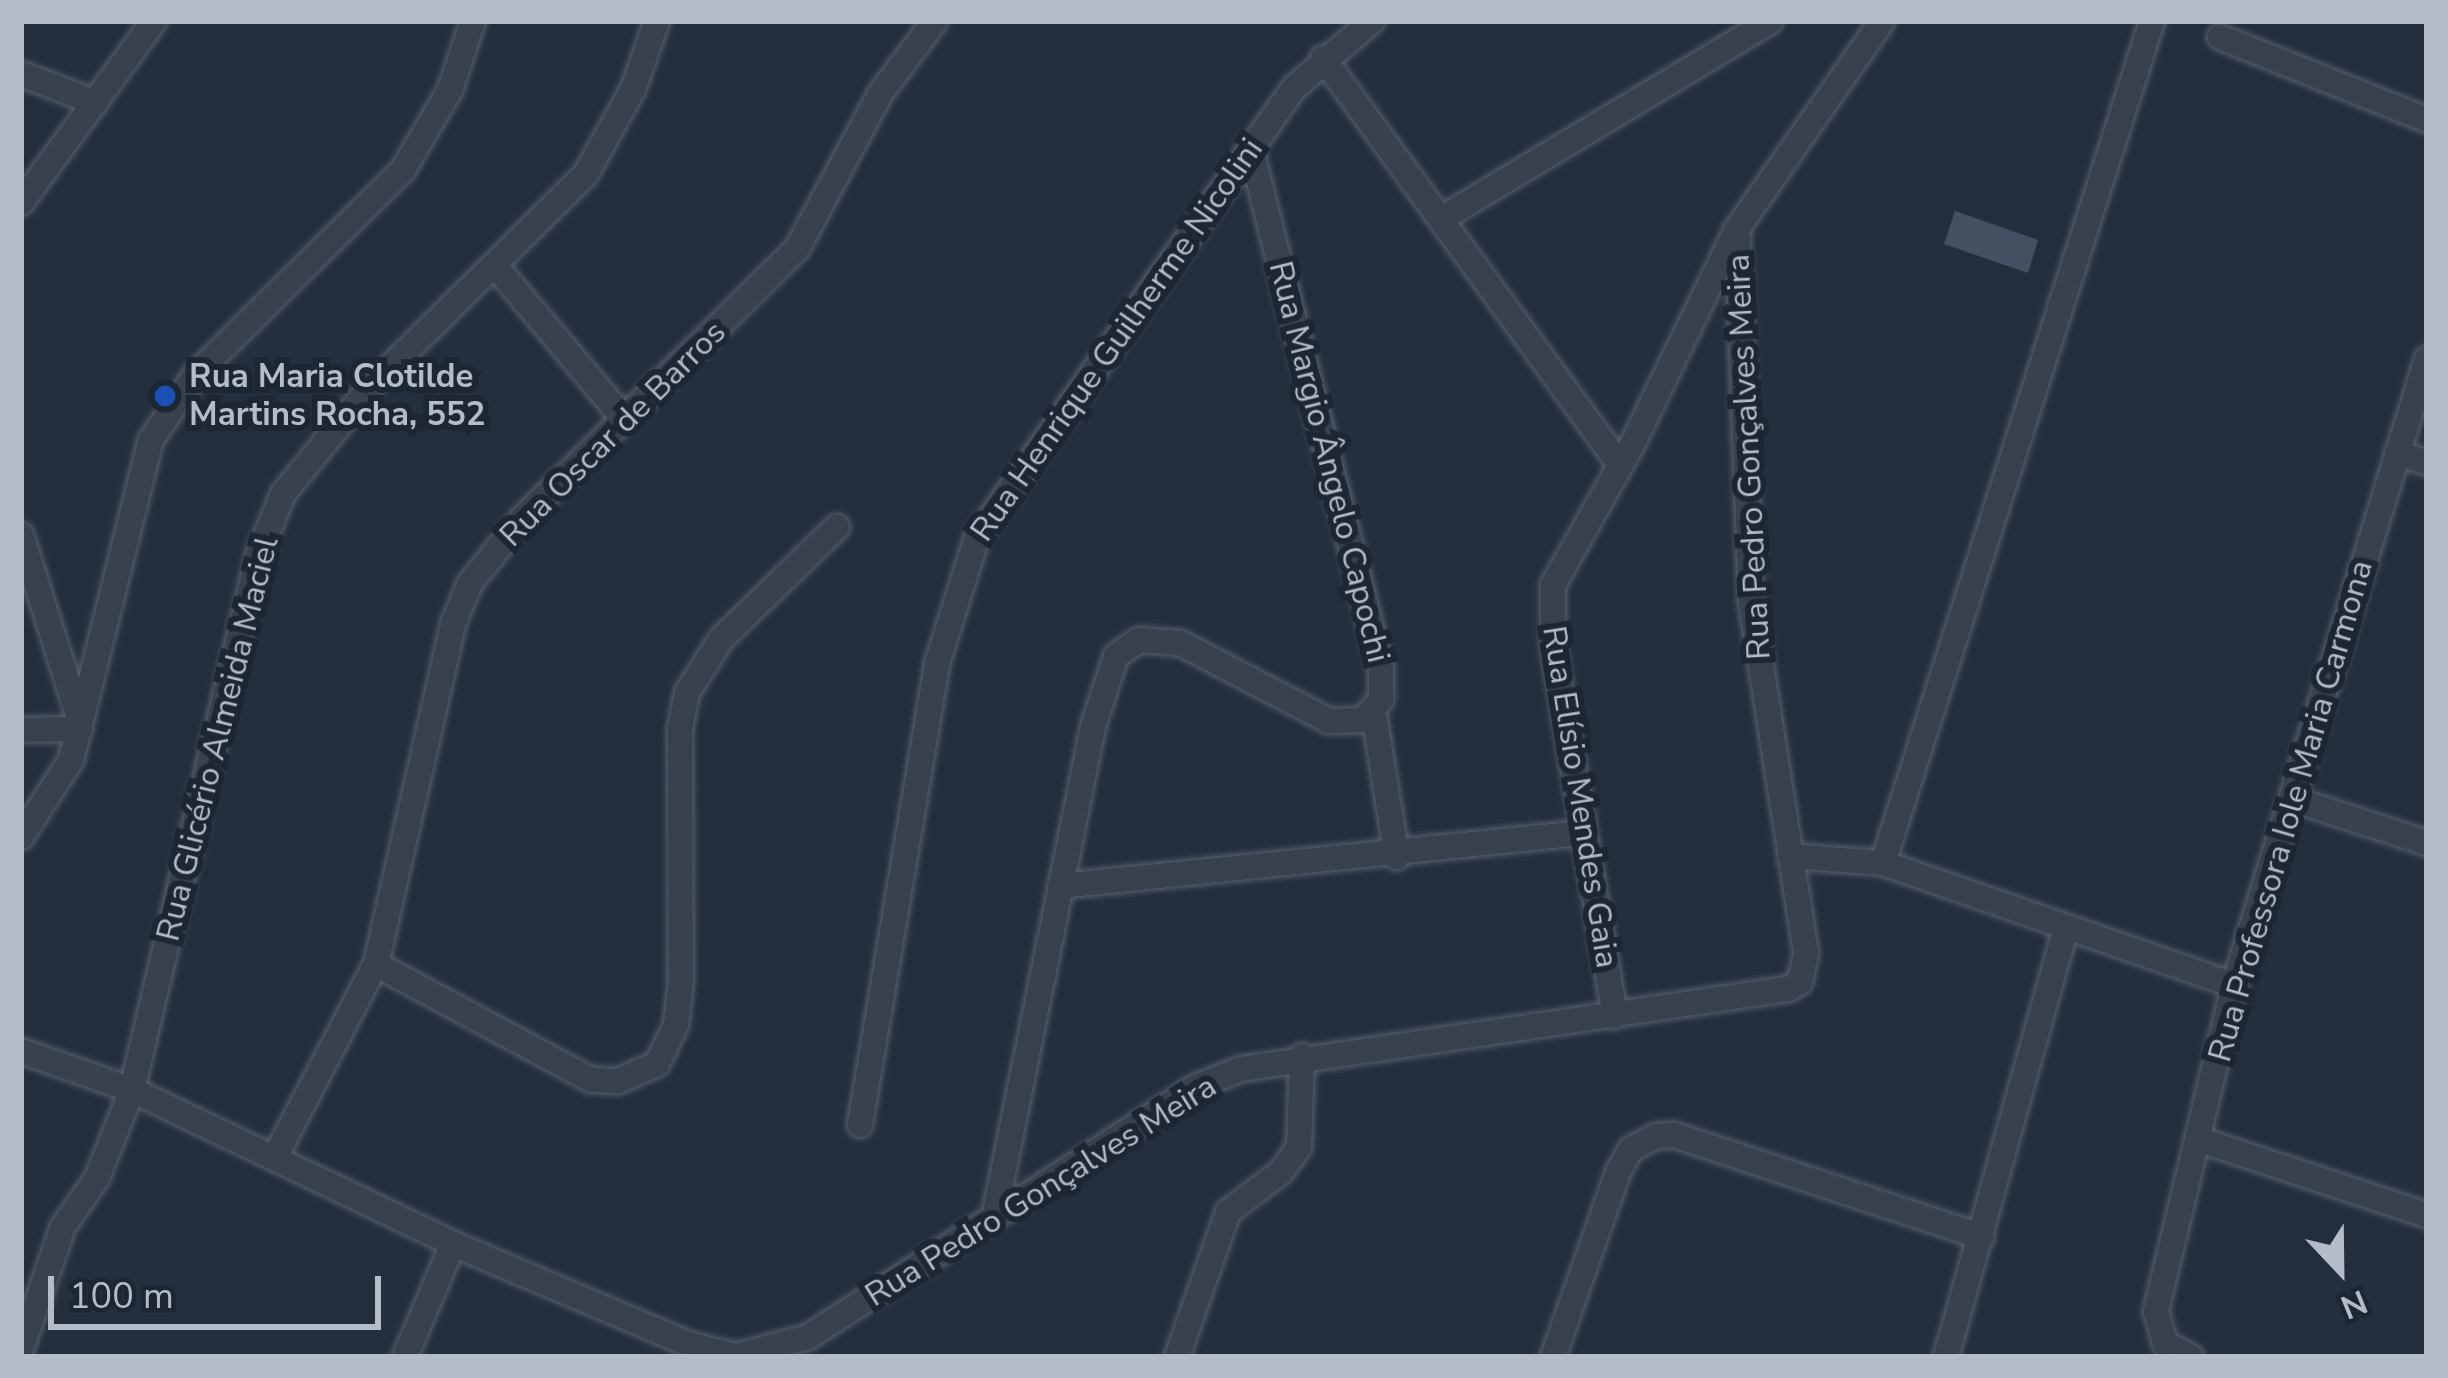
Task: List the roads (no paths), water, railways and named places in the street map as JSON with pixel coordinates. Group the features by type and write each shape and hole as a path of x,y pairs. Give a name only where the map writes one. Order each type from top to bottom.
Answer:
{"street":[{"path":"21,202 154,21"},
{"path":"21,837 47,807 80,726 151,440 196,374 403,170 450,90 473,21"},
{"name":"Rua Glicério Almeida Maciel","path":"21,1348 63,1228 97,1178 132,1090 259,553 283,494 371,386 497,268 586,174 634,87 657,21"},
{"name":"Rua Oscar de Barros","path":"274,1157 376,964 454,622 470,583 523,518 797,249 880,94 935,21"},
{"name":"Rua Henrique Guilherme Nicolini","path":"860,1125 914,783 960,574 998,505 1250,146 1323,58 1372,21"},
{"path":"1441,219 1770,21"},
{"name":"Rua Elísio Mendes Gaia","path":"1615,1016 1582,833 1550,608 1558,566 1620,465 1737,229 1882,21"},
{"path":"1883,863 2152,21"},
{"path":"2220,38 2427,120"},
{"path":"1323,58 1620,465"},
{"path":"21,74 96,103"},
{"name":"Rua Margio Ângelo Capochi","path":"995,1213 1105,680 1126,646 1180,643 1329,721 1350,724 1374,714 1381,667 1250,146"},
{"name":"Rua Pedro Gonçalves Meira","path":"21,1051 132,1090 453,1244 691,1345 736,1356 808,1337 1196,1087 1301,1056 1767,995 1800,982 1806,953 1751,602 1737,229"},
{"path":"497,268 625,420"},
{"name":"Rua Professora Iole Maria Carmona","path":"2191,1357 2160,1337 2156,1311 2234,986 2427,358"},
{"path":"2396,453 2427,463"},
{"path":"376,964 544,1062 591,1080 639,1075 657,1064 676,1025 680,728 687,693 722,639 837,527"},
{"path":"21,535 80,726"},
{"path":"1374,714 1397,857"},
{"path":"21,730 80,726"},
{"path":"2292,799 2427,842"},
{"path":"1060,886 1397,857 1582,833"},
{"path":"1790,856 1883,863 2234,986"},
{"path":"1946,1357 2066,927"},
{"path":"1177,1357 1228,1212 1281,1172 1299,1147 1301,1056"},
{"path":"1552,1357 1630,1149 1674,1135 1982,1237"},
{"path":"2200,1140 2427,1215"},
{"path":"405,1357 453,1244"}],"place":[{"name":"Rua Maria Clotilde Martins Rocha, 552","path":"165,396"}]}
